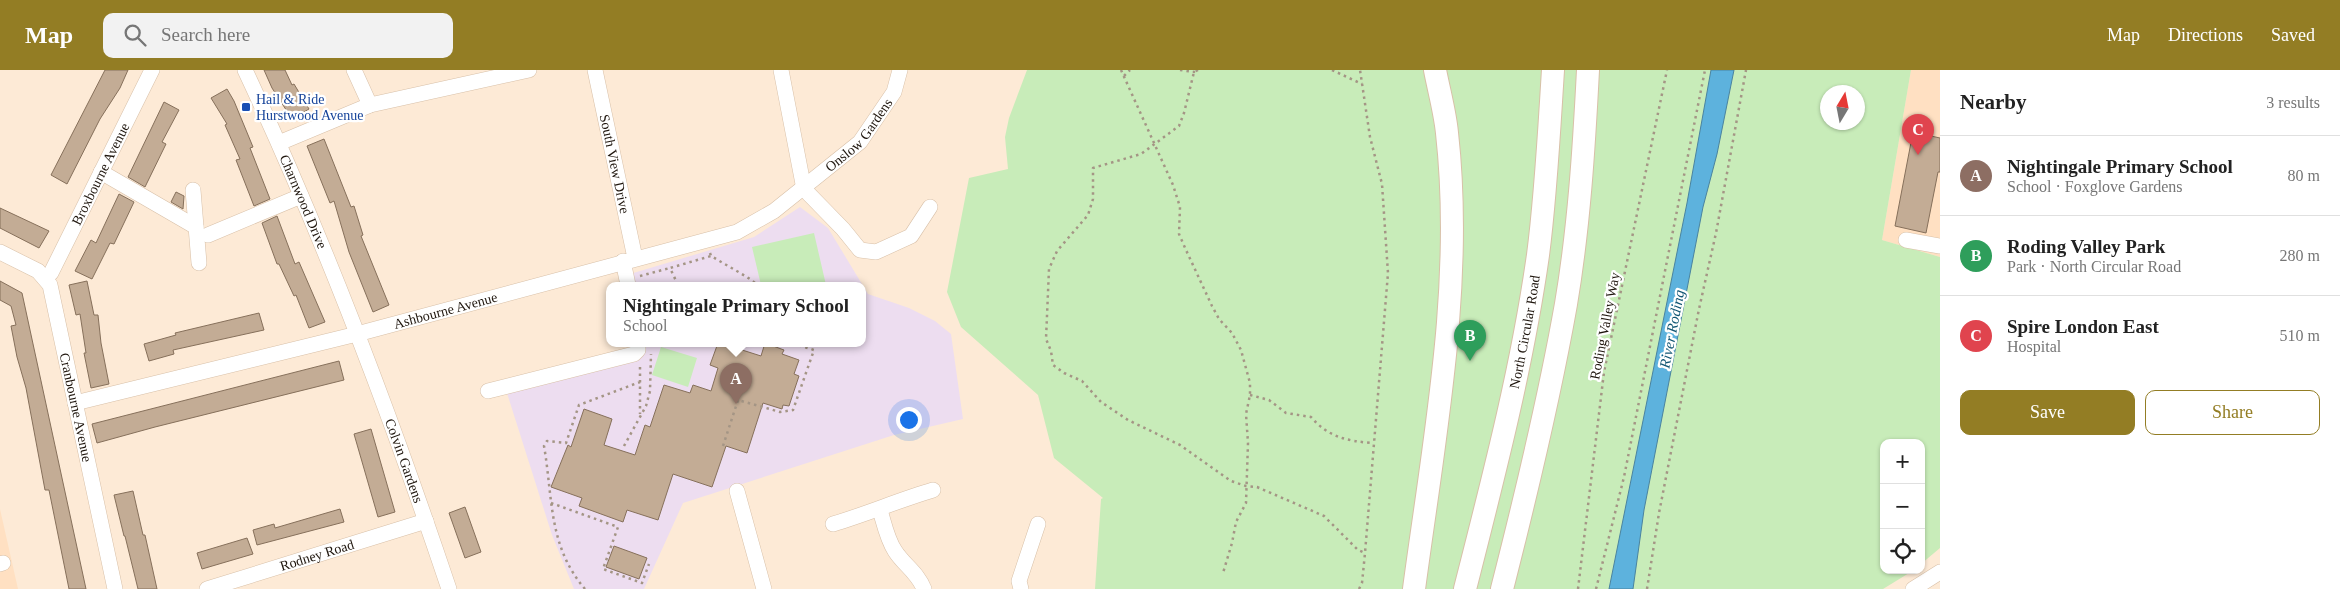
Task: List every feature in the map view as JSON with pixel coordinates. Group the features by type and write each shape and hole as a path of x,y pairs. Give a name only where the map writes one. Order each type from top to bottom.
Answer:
{"highway":[{"path":"1414,589 1449,305 1451,190 1447,132 1436,70"},
{"name":"North Circular Road","path":"1465,589 1496,468 1521,353 1536,265 1545,188 1553,70"},
{"path":"1502,589 1536,451 1566,303 1580,187 1588,70"}],"street":[{"name":"Broxbourne Avenue","path":"45,277 51,273 77,224 152,70"},
{"name":"Charnwood Drive","path":"244,70 279,143 357,334"},
{"path":"354,70 370,105"},
{"path":"279,143 370,105 529,70"},
{"name":"South View Drive","path":"595,70 633,281"},
{"path":"781,70 804,189 843,229 860,250 876,252 911,236 930,206"},
{"name":"Onslow Gardens","path":"804,189 860,142 894,92 900,70"},
{"path":"101,172 202,231 301,196"},
{"name":"Ashbourne Avenue","path":"75,403 357,334 629,259 738,232 774,211 804,189"},
{"path":"193,190 202,231 199,263"},
{"path":"1906,240 1940,246"},
{"path":"0,252 38,271 45,277"},
{"name":"Cranbourne Avenue","path":"45,277 50,285 115,589"},
{"name":"Colvin Gardens","path":"357,334 449,589"},
{"path":"488,391 634,354 643,347"},
{"path":"833,524 880,510 892,502 933,490"},
{"path":"737,492 764,589"},
{"path":"880,510 895,550 903,562 913,571 924,589"},
{"name":"Rodney Road","path":"207,589 426,521"},
{"path":"1021,589 1019,581 1038,524"},
{"path":"1913,589 1940,572"}],"path":[{"path":"1122,70 1155,142 1180,207 1180,234 1182,242 1219,319 1232,333 1241,350 1250,383 1246,414 1248,443 1246,503 1236,522 1223,573"},
{"path":"1124,76 1130,70"},
{"path":"1180,70 1195,71 1179,126 1141,154 1094,168 1093,199 1088,215 1057,251 1049,269 1046,339 1051,351 1053,365 1064,373 1082,381 1100,402 1128,420 1180,444 1230,481 1257,487 1324,516 1358,550 1366,554"},
{"path":"1332,70 1362,84"},
{"path":"1359,589 1362,583 1366,554 1373,443 1388,273 1382,184 1370,137 1360,70"},
{"name":"Roding Valley Way","path":"1578,589 1604,372 1667,70"},
{"path":"1596,589 1624,477 1705,70"},
{"path":"1647,589 1658,514 1716,233 1746,70"},
{"path":"706,240 711,256 754,282"},
{"path":"633,281 711,256"},
{"path":"670,268 677,282"},
{"path":"624,446 646,406 650,391 645,347"},
{"path":"723,446 738,400 780,412 793,410 814,350 805,347"},
{"path":"640,364 640,415"},
{"path":"584,589 572,575 557,537 544,446 547,442 566,443 579,405 640,382"},
{"path":"1250,394 1269,400 1286,413 1311,417 1320,428 1334,436 1373,443"},
{"path":"551,503 618,527 603,569 642,583 650,564"}],"shaded area":[{"path":"1911,70 1940,70 1940,257 1882,240"},
{"path":"800,207 828,228 861,282 631,282 630,274 754,237"},
{"path":"866,291 868,294 909,308 935,321 951,334 963,419 894,435 683,503 644,589 574,589 552,535 506,390 644,354 643,347 866,347"},
{"path":"0,509 18,589 0,589"}],"green space":[{"path":"1027,70 1911,70 1882,240 1940,257 1940,548 1925,561 1925,439 1880,439 1880,574 1907,574 1883,589 1095,589 1101,499 1103,498 1054,458 1038,395 961,327 947,292 969,178 1008,169 1005,137 1009,118"},
{"path":"814,233 825,282 760,282 752,247"},
{"path":"661,347 697,358 688,387 652,375"}],"water":[{"name":"River Roding","path":"1711,70 1734,70 1717,154 1703,207 1644,510 1633,589 1609,589 1687,203"}],"building":[{"path":"105,70 128,70 120,88 100,119 67,184 51,175"},
{"path":"264,70 285,70 292,85 294,84 309,109 292,119 272,88"},
{"path":"227,89 253,147 250,148 270,199 254,206 236,160 240,159 225,125 227,124 211,98"},
{"path":"164,102 179,110 162,142 166,144 145,187 128,177"},
{"path":"1913,132 1940,138 1940,172 1938,172 1926,233 1895,226"},
{"path":"324,139 351,207 354,206 363,235 361,236 389,305 373,312 349,252 334,201 330,203 307,146"},
{"path":"176,192 184,196 183,209 171,202"},
{"path":"119,194 134,202 114,244 110,243 92,279 75,271 91,240 96,243"},
{"path":"0,208 49,231 39,248 0,228"},
{"path":"277,216 295,264 299,262 325,322 309,328 296,295 294,296 279,264 277,264 262,223"},
{"path":"0,281 22,293 86,589 69,589 49,490 45,490 26,388 17,357 11,326 16,325 11,306 0,300"},
{"path":"87,281 94,315 98,315 109,384 91,388 84,353 86,353 80,314 76,315 69,285"},
{"path":"259,313 264,330 173,350 174,354 149,361 144,344 176,335 175,333"},
{"path":"717,347 740,347 739,349 761,356 764,347 776,347 784,350 782,354 799,360 794,374 799,376 789,406 783,405 782,409 763,403 747,453 726,446 712,487 673,474 658,520 627,510 623,522 579,506 582,498 551,487 568,445 571,447 584,409 612,419 604,445 635,455 645,425 650,427 664,385 690,393 693,385 711,391 718,368 710,365"},
{"path":"339,361 344,380 97,443 92,424"},
{"path":"371,429 395,512 378,517 354,434"},
{"path":"133,491 157,589 138,589 124,536 114,495"},
{"path":"465,507 481,552 465,558 449,513"},
{"path":"340,509 344,522 257,545 253,530 274,524 275,528"},
{"path":"247,538 253,554 202,569 197,553"},
{"path":"614,546 647,558 639,579 606,567"}],"place":[{"name":"Hail & Ride Hurstwood Avenue","path":"246,107"},
{"name":"Spire London East","path":"1918,155"},
{"name":"Roding Valley Park","path":"1470,361"},
{"name":"Nightingale Primary School","path":"736,404"}]}
